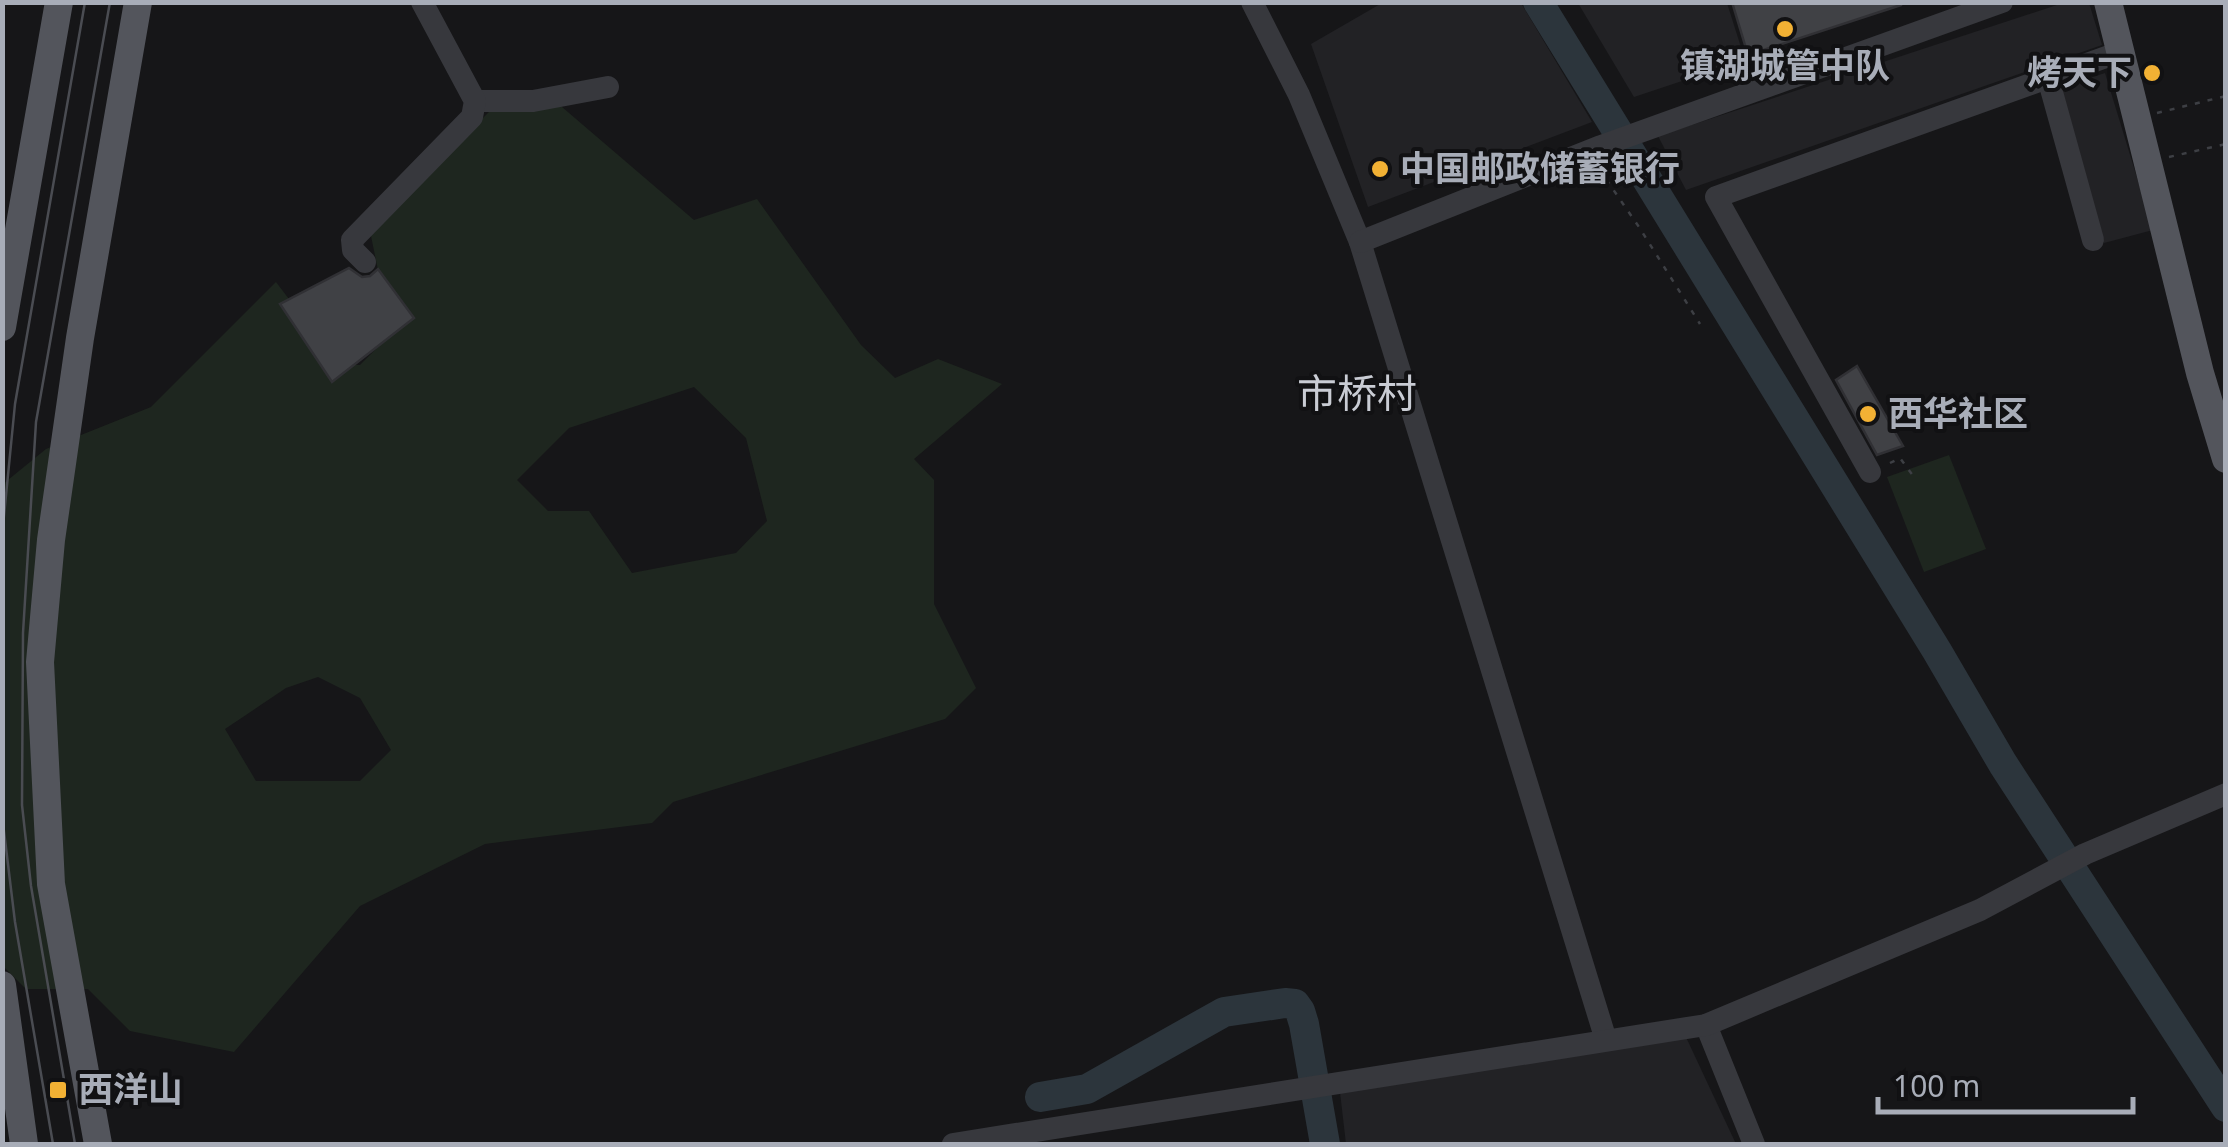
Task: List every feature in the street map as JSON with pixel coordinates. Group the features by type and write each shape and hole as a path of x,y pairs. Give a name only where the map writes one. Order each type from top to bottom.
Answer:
{"main road":[{"path":"2,327 59,2"},
{"path":"98,1144 51,884 40,662 51,540 80,338 138,2"},
{"path":"2108,2 2200,373 2226,460"},
{"path":"2,985 24,1144"}],"street":[{"path":"365,262 354,250 352,240 472,117 475,101 422,2"},
{"path":"1252,2 1299,95 1360,242 1606,1040"},
{"path":"1360,242 1594,149 2002,2"},
{"path":"1870,472 1716,197 2120,52"},
{"path":"2048,78 2093,240"},
{"path":"475,101 532,101 608,87"},
{"path":"952,1144 1706,1026 1980,910 2085,854 2226,794"},
{"path":"1706,1026 1754,1144"}],"path":[{"path":"2136,118 2226,96"},
{"path":"2147,162 2226,144"},
{"path":"1594,149 1700,324"},
{"path":"1870,472 1900,458 1914,478"}],"shaded area":[{"path":"1382,3 1521,3 1592,122 1368,207 1311,44"},
{"path":"1578,3 1727,3 1745,60 1634,97"},
{"path":"2063,3 2089,3 2102,45 1686,190 1658,136"},
{"path":"2105,73 2153,230 2104,243 2059,88"},
{"path":"506,95 548,95 694,220 757,199 861,345 895,378 938,359 1002,384 914,459 934,480 934,604 976,688 945,719 673,802 652,823 485,844 360,906 234,1052 130,1031 88,989 26,989 3,966 3,484 46,449 151,407 276,282 339,365 360,365 391,334 370,231","holes":["694,387 746,438 767,521 736,553 632,573 589,511 548,511 517,480 569,428","318,677 360,698 391,750 360,781 256,781 225,729 286,688"]},
{"path":"1949,455 1986,549 1924,572 1887,477"},
{"path":"1685,1035 1736,1144 1346,1144 1340,1092"}],"building":[{"name":"镇湖城管中队","path":"1732,2 1901,2 1901,5 1748,55"},
{"path":"349,268 362,277 378,269 414,318 332,382 280,304"},
{"name":"西华社区","path":"1857,366 1903,446 1877,455 1836,380"}],"waterway":[{"path":"1538,2 2003,764 2226,1107"},
{"path":"1040,1097 1087,1089 1224,1012 1295,1004 1304,1024 1325,1144"}],"tram line":[{"path":"2,536 15,404 85,2"},
{"path":"75,1144 31,886 22,805 23,633 36,422 110,2"},
{"path":"2,815 15,922 53,1144"}],"place":[{"name":"镇湖城管中队","path":"1785,29"},
{"name":"烤天下","path":"2152,73"},
{"name":"中国邮政储蓄银行","path":"1380,169"},
{"name":"西华社区","path":"1868,414"},
{"name":"西洋山","path":"58,1090"}],"district":[{"name":"市桥村","path":"1357,394"}]}
